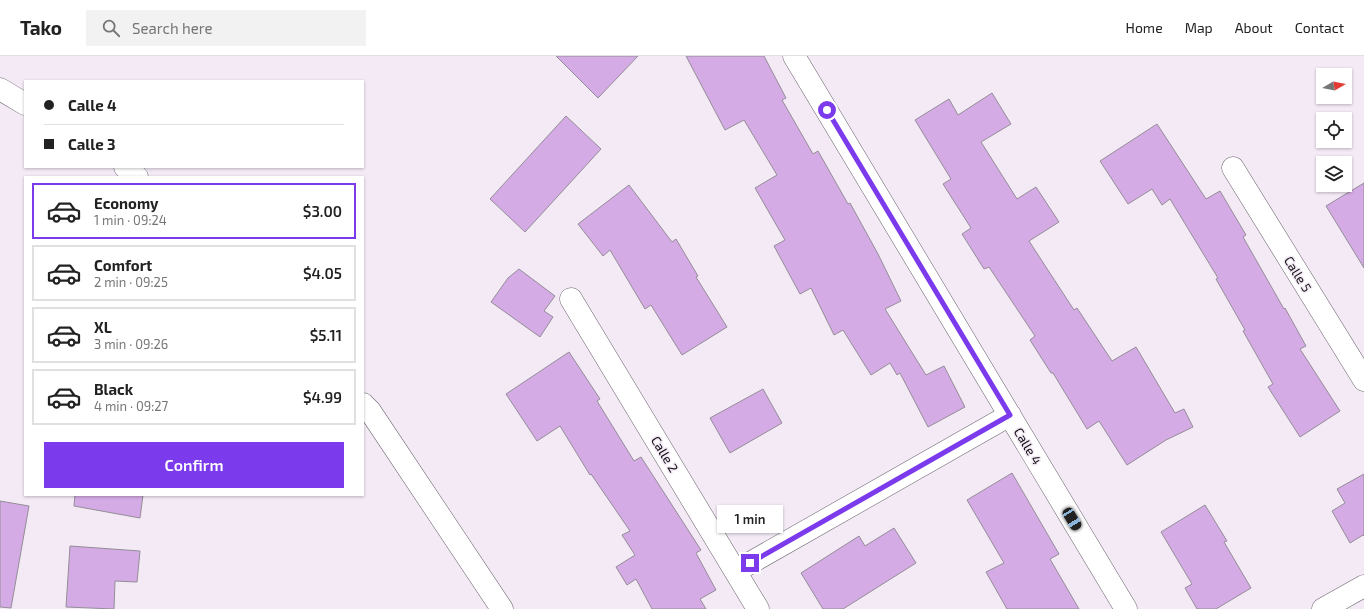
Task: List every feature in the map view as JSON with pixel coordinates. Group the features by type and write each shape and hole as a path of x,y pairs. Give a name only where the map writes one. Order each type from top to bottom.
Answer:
{"street":[{"name":"Calle 4","path":"794,56 1126,609"},
{"path":"0,89 24,103"},
{"path":"126,168 136,176"},
{"name":"Calle 5","path":"1233,168 1364,380"},
{"name":"Calle 2","path":"571,299 758,609"},
{"path":"364,405 370,411 502,609"},
{"path":"736,571 1010,415"},
{"path":"1323,609 1364,586"}],"building":[{"path":"556,56 638,56 598,98"},
{"path":"686,56 764,56 786,98 782,100 813,154 818,151 848,204 850,203 878,254 901,301 885,309 926,375 944,366 965,407 928,427 900,373 897,375 890,363 871,375 843,330 834,335 811,288 800,294 774,246 785,240 755,188 777,175 744,120 725,130"},
{"path":"992,93 1011,124 981,142 1017,199 1036,187 1059,222 1029,241 1074,310 1077,308 1112,361 1136,347 1175,413 1184,409 1193,427 1166,440 1127,465 1099,421 1087,429 1053,373 1051,373 1030,340 1035,336 989,267 984,269 962,234 971,228 943,184 951,179 915,120 949,99 958,115"},
{"path":"566,116 601,149 525,232 490,199"},
{"path":"1157,124 1206,199 1220,191 1246,235 1243,237 1306,346 1300,349 1340,411 1300,437 1268,387 1273,384 1216,279 1218,278 1170,199 1162,205 1152,189 1128,204 1100,161"},
{"path":"1364,183 1364,268 1326,206 1349,192 1352,192 1352,190"},
{"path":"629,185 672,242 676,239 698,276 696,277 727,327 682,355 651,305 645,309 610,250 603,256 578,224"},
{"path":"519,269 555,296 544,311 553,317 540,337 491,302 508,278"},
{"path":"569,352 600,399 597,401 634,461 641,457 701,550 696,553 716,590 700,599 706,609 652,609 636,579 627,585 616,567 635,555 622,535 630,531 591,474 590,475 560,426 537,441 506,394"},
{"path":"763,389 782,423 730,453 710,418"},
{"path":"1012,473 1059,554 1050,559 1079,609 1007,609 986,572 1004,563 967,500"},
{"path":"1364,474 1364,536 1363,535 1350,543 1332,511 1345,503 1337,489"},
{"path":"75,496 143,496 140,518 74,506"},
{"path":"0,501 29,506 11,608 0,607"},
{"path":"1205,505 1227,541 1224,542 1251,588 1216,609 1197,609 1185,588 1192,584 1161,532"},
{"path":"894,528 916,563 843,609 823,609 801,573 859,536 865,546"},
{"path":"70,546 140,551 137,582 115,581 114,609 66,607"}],"route":[{"path":"750,563 1010,415 827,110"}]}
